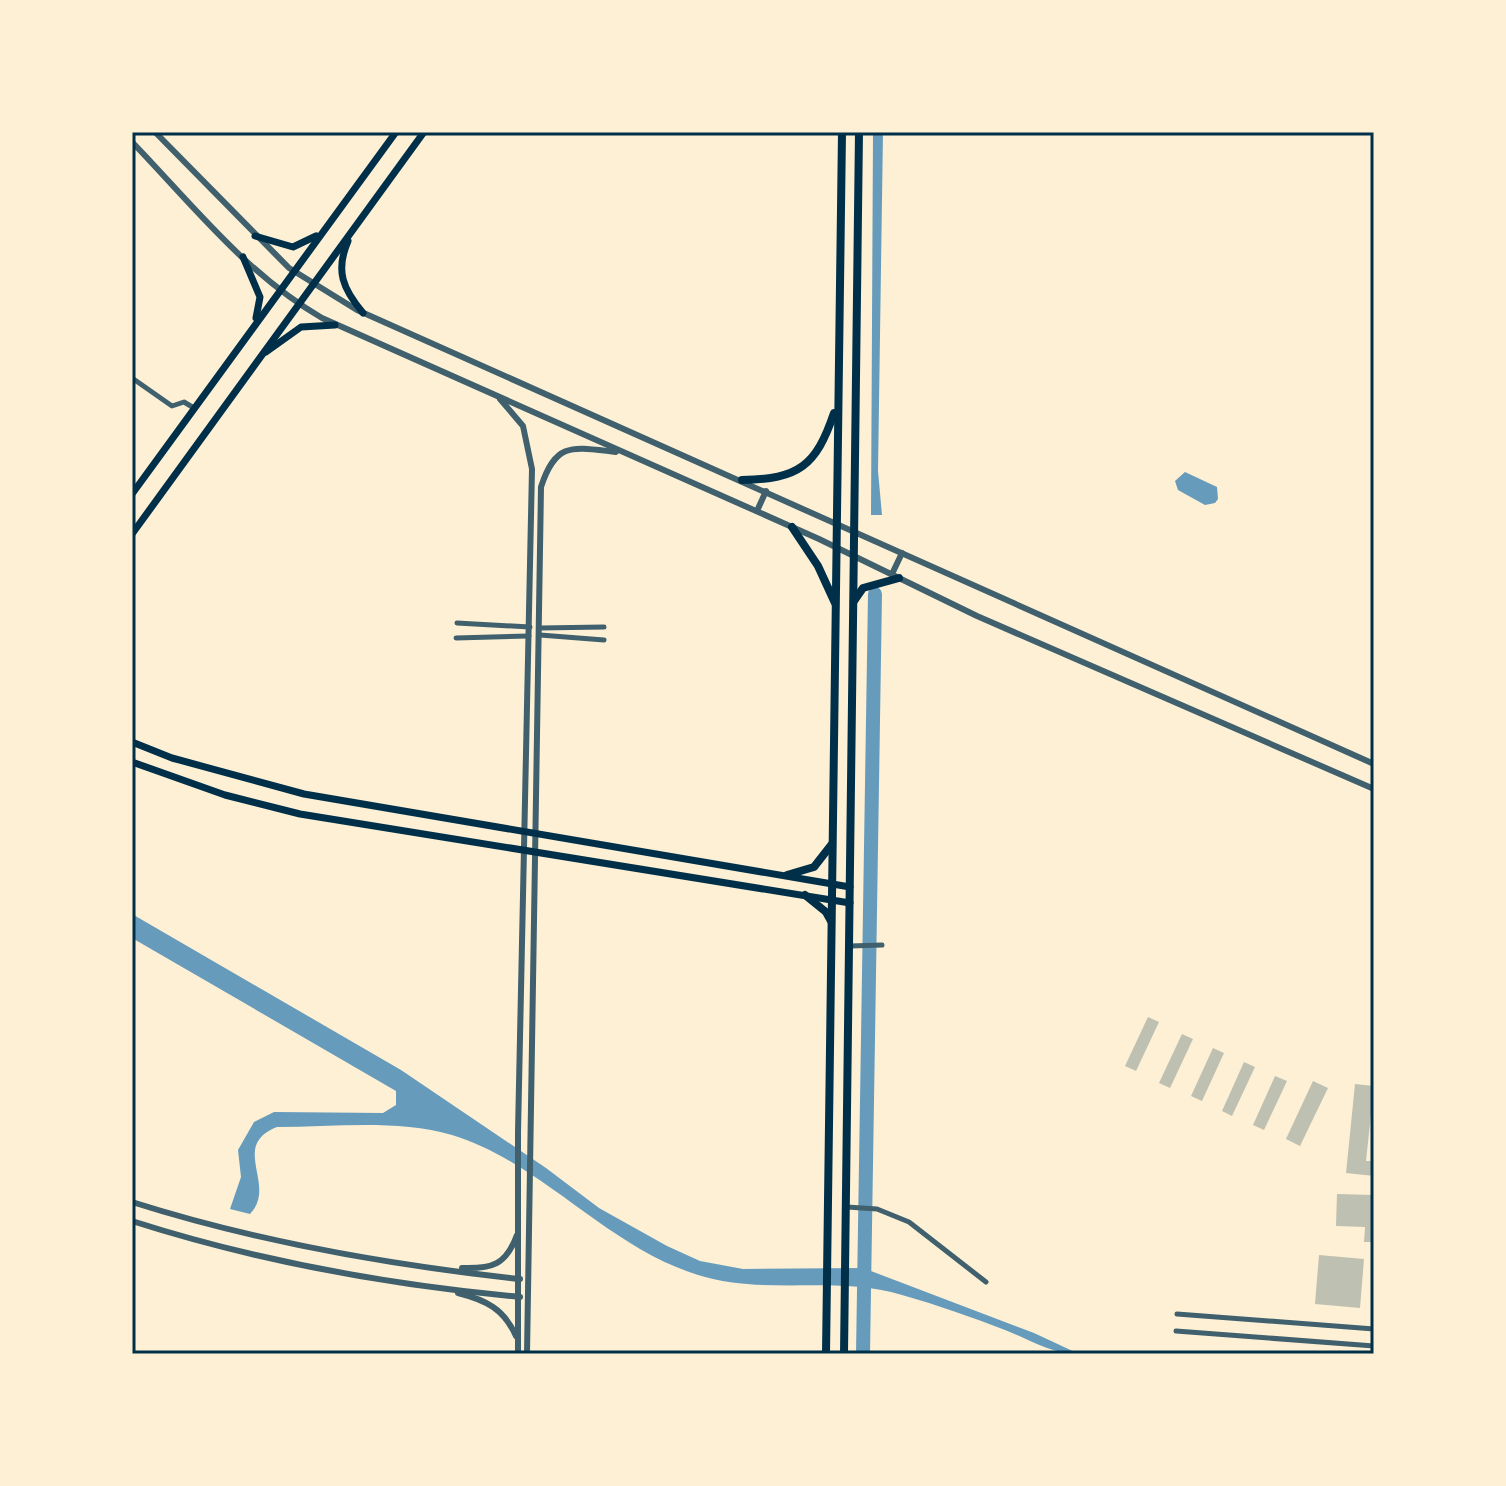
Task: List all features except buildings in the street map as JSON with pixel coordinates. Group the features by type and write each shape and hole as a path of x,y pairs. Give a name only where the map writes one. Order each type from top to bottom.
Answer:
{"highway":[{"path":"826,1354 842,132"},
{"path":"844,1354 843,1260 849,1207 853,946 850,887 859,132"},
{"path":"742,480 778,478 810,462 825,440 837,405"},
{"path":"792,527 818,566 836,605"},
{"path":"853,602 863,588 896,576"},
{"path":"787,875 814,867 828,853 834,839"},
{"path":"805,895 826,912 833,926"}],"main road":[{"path":"132,494 396,132"},
{"path":"132,534 424,132"},
{"path":"255,236 293,247 314,238 328,223"},
{"path":"353,228 341,257 340,273 348,296 363,313"},
{"path":"243,257 260,297 254,324"},
{"path":"253,365 291,331 312,324 335,325"},
{"path":"132,742 172,758 292,792 850,887"},
{"path":"132,762 275,808 850,903"}],"street":[{"path":"155,132 293,271 363,313 1374,764"},
{"path":"132,142 279,290 335,325 757,511 977,616 1374,789"},
{"path":"132,148 149,159"},
{"path":"132,378 172,406 184,402 194,408"},
{"path":"499,398 523,426 530,451 533,488 518,1132 518,1354"},
{"path":"527,1354 541,487 548,466 558,455 571,448 623,452"},
{"path":"533,488 541,487"},
{"path":"757,511 766,491"},
{"path":"896,576 902,553"},
{"path":"457,623 530,627"},
{"path":"540,632 604,627"},
{"path":"540,632 604,640"},
{"path":"456,638 529,636"},
{"path":"525,798 537,799"},
{"path":"853,946 882,945"},
{"path":"132,1202 290,1245 528,1280"},
{"path":"849,1207 877,1209 909,1222 986,1282"},
{"path":"132,1221 252,1253 423,1285 528,1298"},
{"path":"430,1268 488,1269 496,1266 509,1254 520,1228"},
{"path":"423,1285 486,1301 506,1318 519,1341"},
{"path":"1177,1314 1374,1329"},
{"path":"1176,1331 1374,1346"}],"water":[{"path":"873,132 883,132 878,471 882,515 871,515"},
{"path":"1185,472 1217,487 1218,499 1215,503 1205,505 1178,490 1175,481"},
{"path":"132,914 401,1070 546,1168 599,1208 667,1246 700,1261 743,1269 863,1268 1034,1333 1079,1354 1050,1349 954,1311 877,1289 748,1284 698,1275 664,1262 633,1245 545,1184 485,1148 431,1130 387,1125 277,1127 263,1135 256,1145 257,1203 250,1214 230,1209 241,1177 238,1150 254,1122 274,1112 383,1113 396,1105 396,1091 132,938"}],"waterway":[{"path":"863,1354 875,594"}]}
